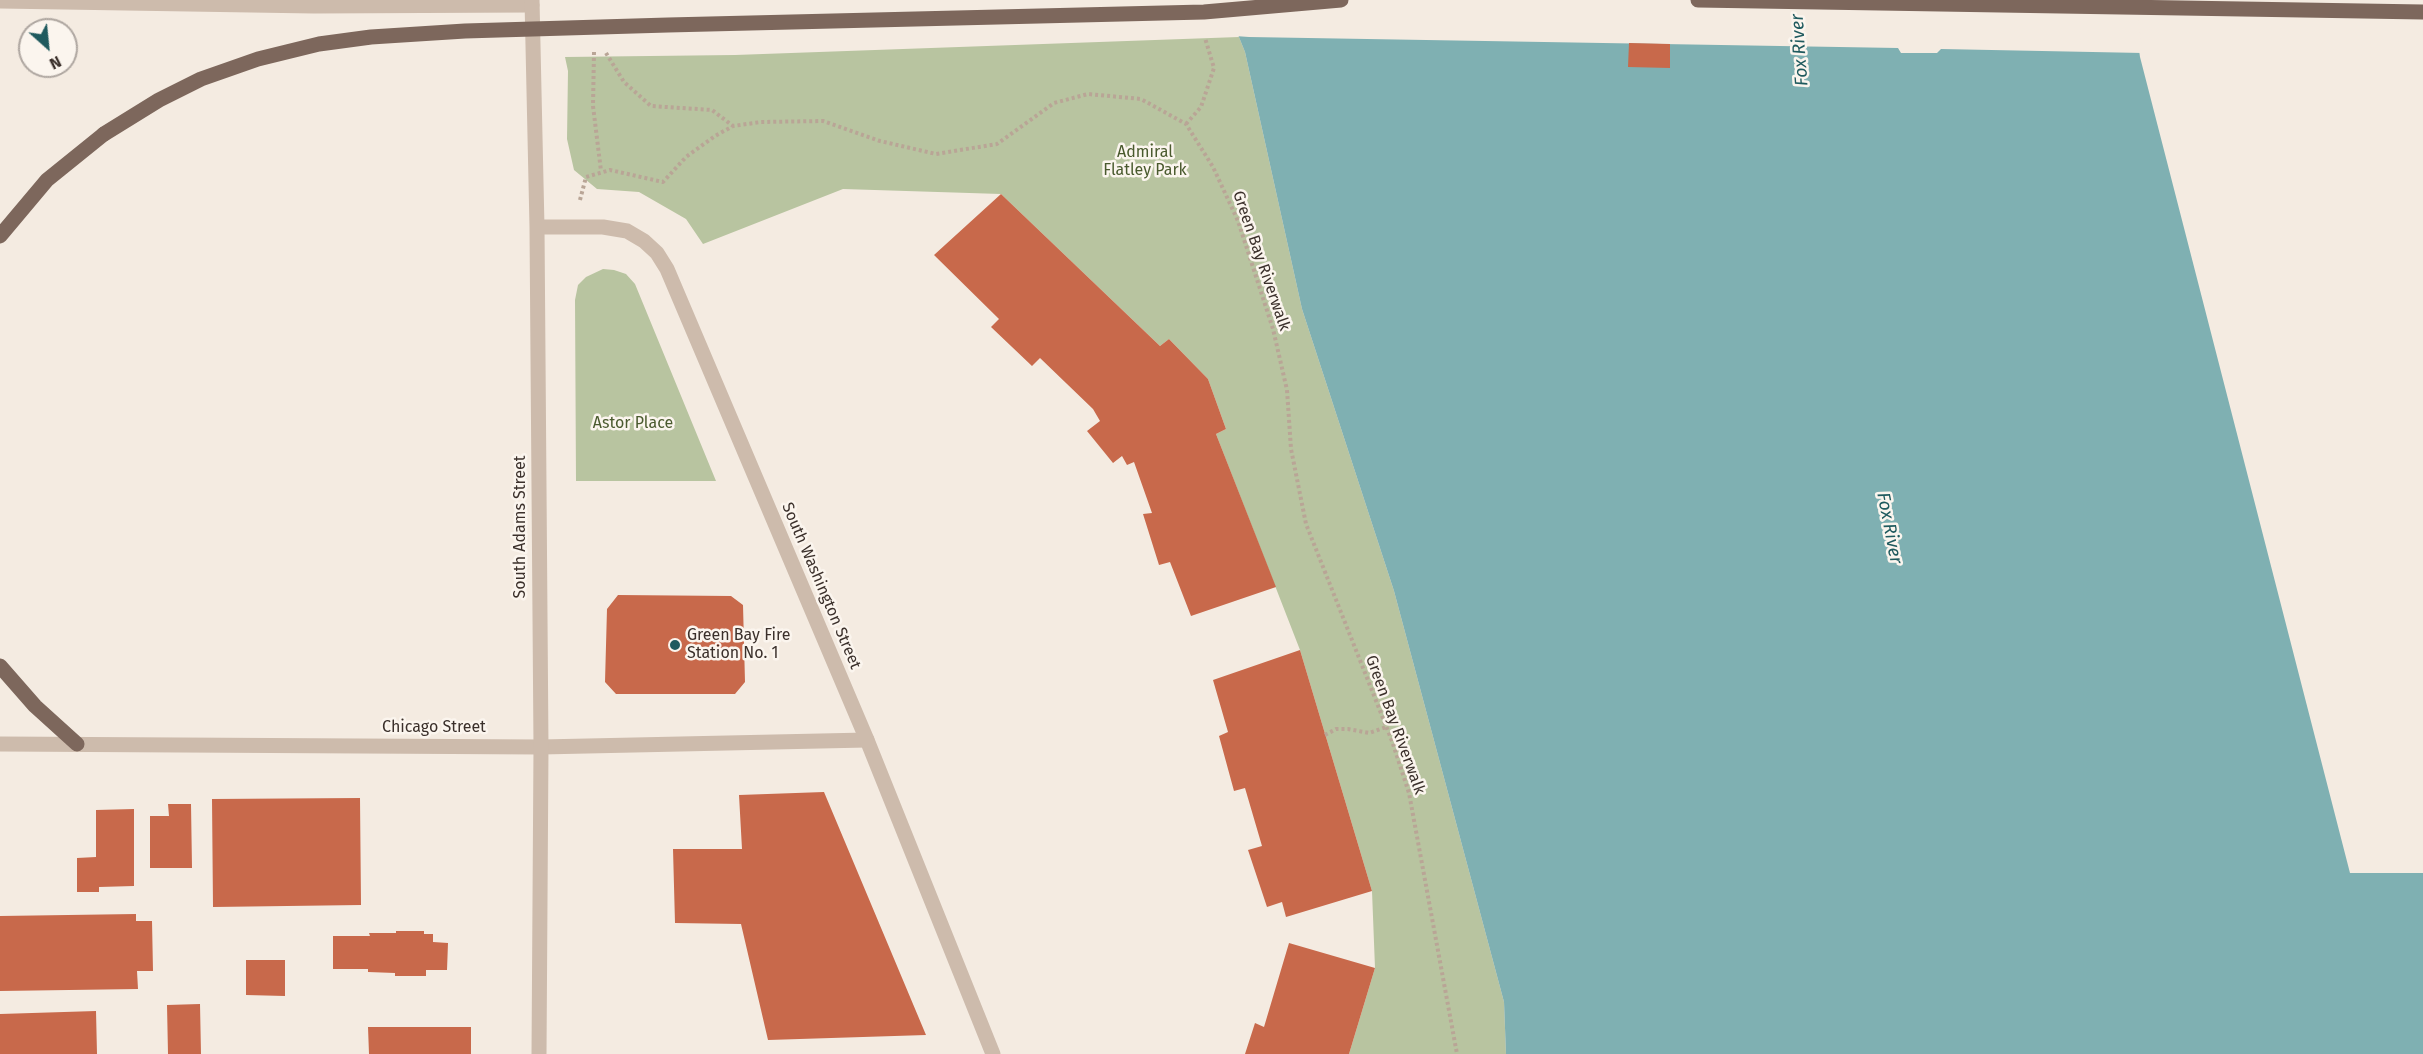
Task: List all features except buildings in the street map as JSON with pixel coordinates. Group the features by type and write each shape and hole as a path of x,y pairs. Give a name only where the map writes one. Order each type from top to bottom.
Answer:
{"main road":[{"path":"0,236 47,180 104,134 159,100 201,79 258,58 319,44 371,37 656,25 1204,12 1341,0"},
{"path":"1698,0 2423,12"},
{"path":"0,666 35,706 77,744"}],"street":[{"path":"0,1 314,6 532,3"},
{"name":"South Adams Street","path":"532,3 537,227 539,1054"},
{"name":"South Washington Street","path":"537,227 603,227 627,231 645,241 657,253 667,269 867,740 993,1054"},
{"name":"Chicago Street","path":"0,744 540,747 867,740"}],"path":[{"path":"1186,124 1201,107 1214,68 1204,34"},
{"path":"601,45 624,82 651,106 712,110 734,126"},
{"path":"574,226 586,177 601,171 593,106 594,48"},
{"name":"Green Bay Riverwalk","path":"601,171 610,170 663,182 686,157 715,136 734,126 761,122 823,121 880,141 936,154 997,144 1054,104 1088,94 1141,99 1186,124 1213,166 1238,221 1273,329 1284,380 1291,449 1306,524 1386,727 1409,793 1457,1054"},
{"path":"1325,735 1336,729 1369,733 1386,727"}],"green space":[{"name":"Admiral Flatley Park","path":"1239,37 1245,52 1302,309 1394,591 1504,1002 1506,1054 1349,1054 1375,968 1372,891 1300,650 1216,434 1226,429 1208,379 1169,339 1160,346 1001,194 843,189 703,244 686,219 639,192 597,189 574,170 567,139 568,71 565,57 735,55"},
{"name":"Astor Place","path":"603,269 626,274 635,284 716,481 576,481 575,300 578,285 586,277"}],"water":[{"name":"Fox River","path":"1224,0 2132,0 2140,57 2350,873 2423,873 2423,1054 1506,1054 1504,1002 1394,591 1302,309 1245,52"}],"pier":[{"path":"1221,0 2135,0 2143,53 1941,49 1937,53 1901,53 1898,48 1249,37 1235,36"}],"place":[{"name":"Green Bay Fire Station No. 1","path":"675,645"}]}
